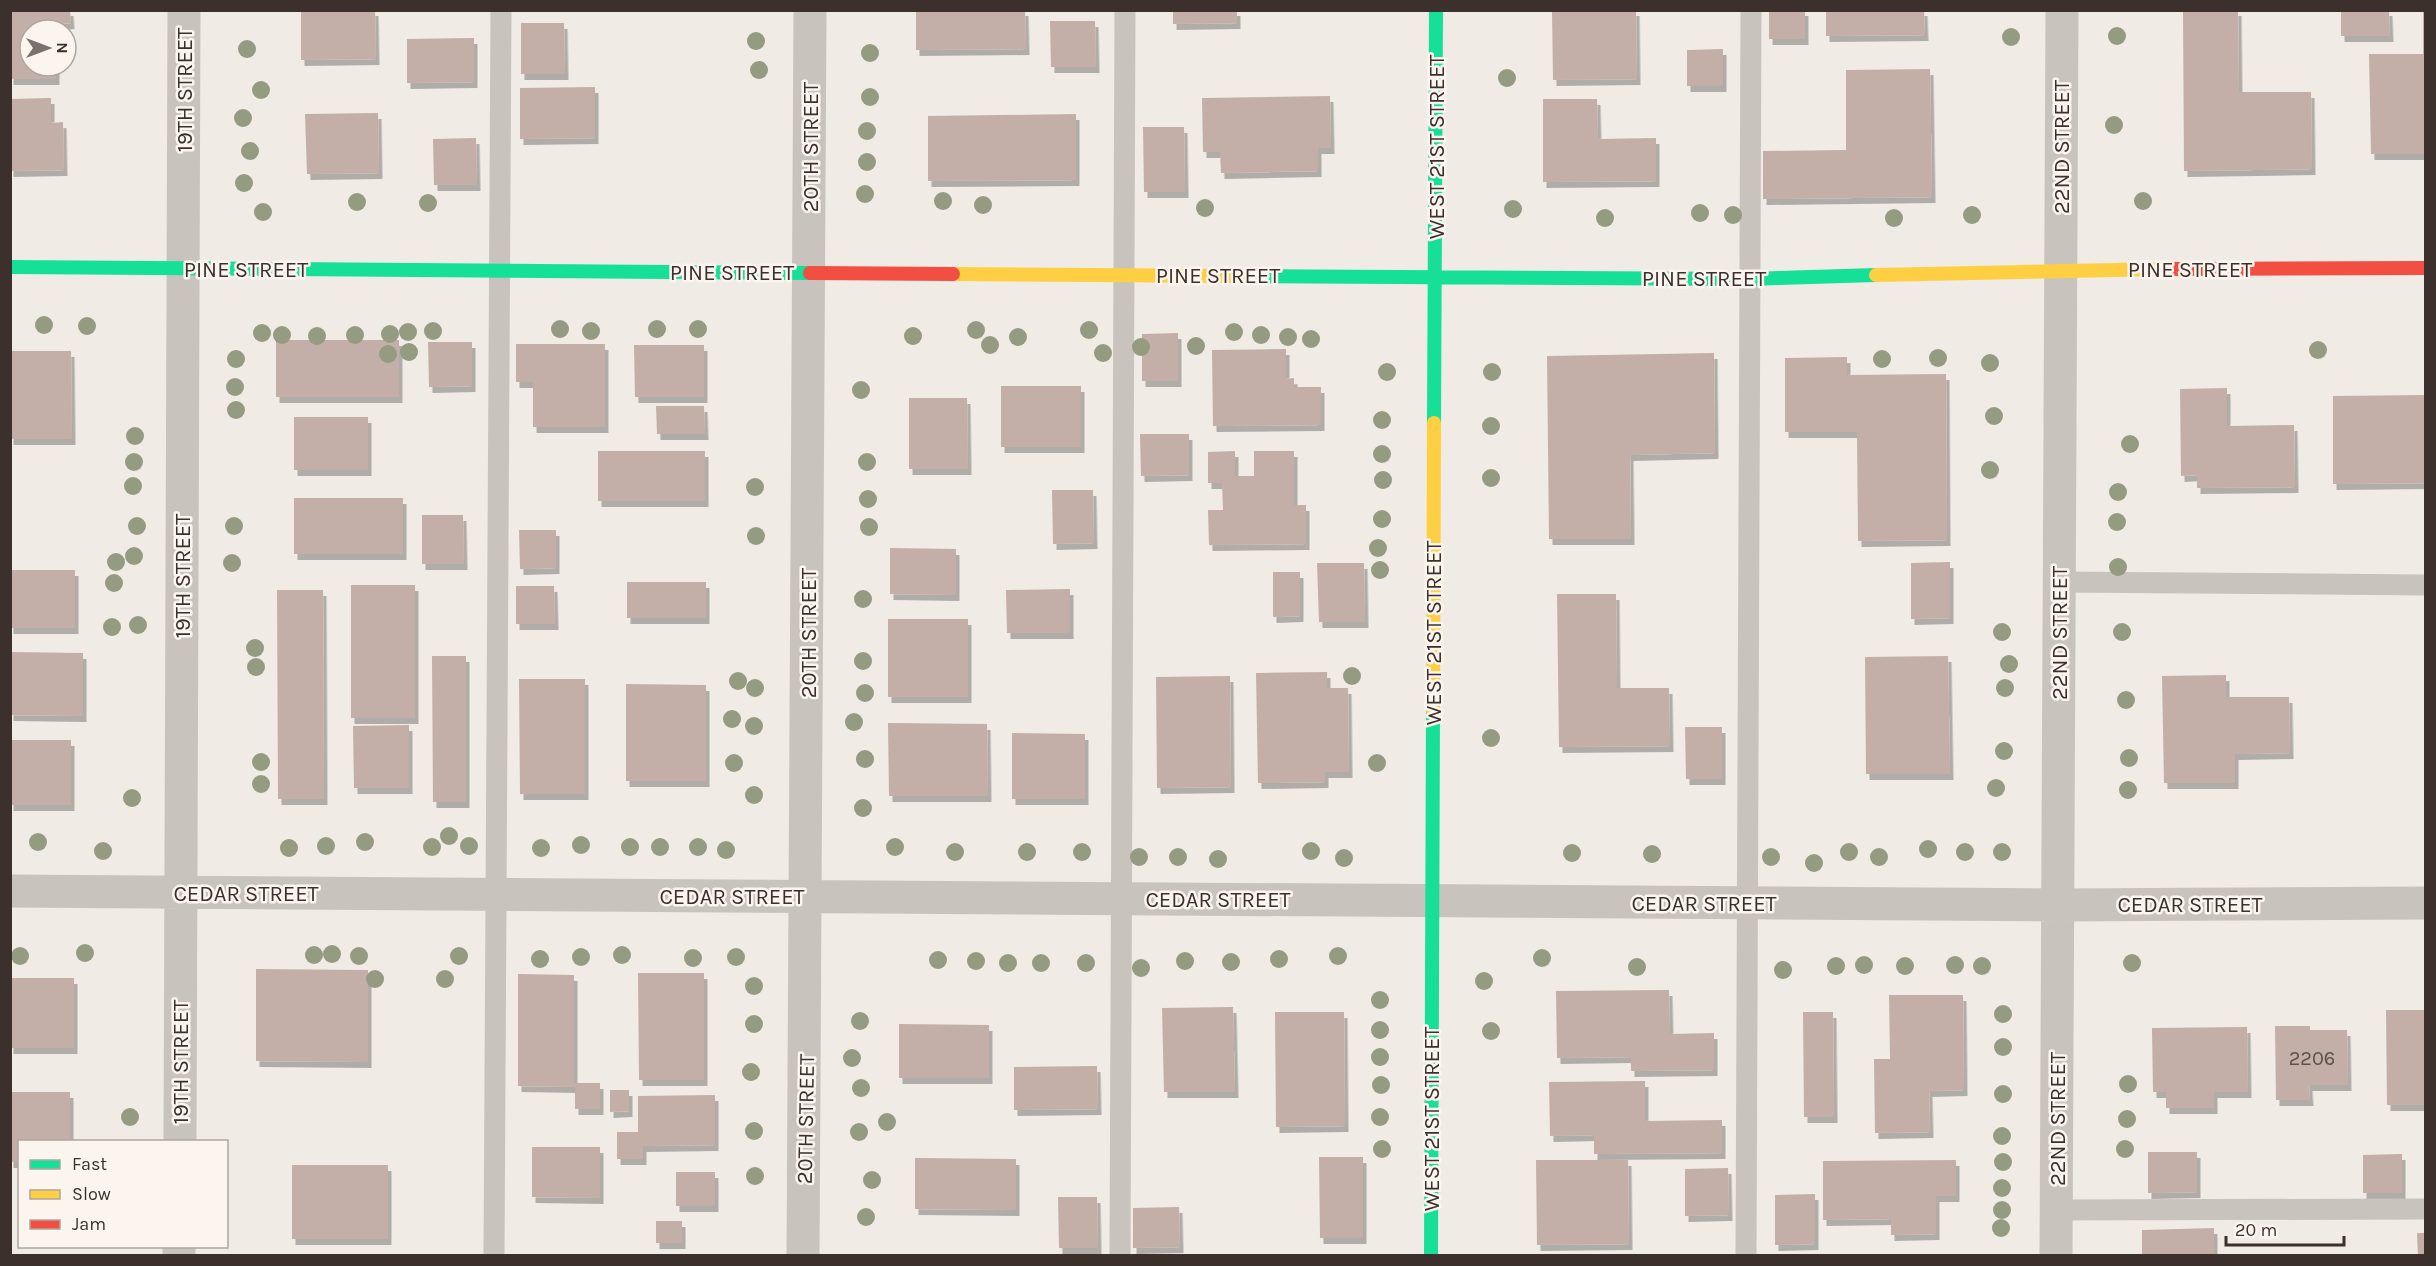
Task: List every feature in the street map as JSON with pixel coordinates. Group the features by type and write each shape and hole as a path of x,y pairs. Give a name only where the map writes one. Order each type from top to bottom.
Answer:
{"street":[{"name":"19TH STREET","path":"180,1140 184,10"},
{"name":"20TH STREET","path":"803,1256 807,896 810,10"},
{"name":"WEST 21ST STREET","path":"1431,1256 1436,10"},
{"name":"22ND STREET","path":"2056,1256 2062,10"},
{"name":"PINE STREET","path":"10,267 1748,279 2061,270 2426,268"},
{"name":"CEDAR STREET","path":"10,891 2058,905 2426,903"}],"lane":[{"path":"494,1256 501,10"},
{"path":"1120,1256 1125,10"},
{"path":"1746,1256 1748,279 1751,10"},
{"path":"2059,582 2426,585"},
{"path":"2057,1210 2426,1209"}],"building":[{"path":"10,10 70,10 71,18 18,18 18,78 56,79 10,79"},
{"path":"301,10 375,10 376,59 301,60"},
{"path":"1025,10 1026,49 916,50 916,12"},
{"path":"1173,10 1237,10 1237,23 1173,24"},
{"path":"1552,10 1636,10 1637,79 1553,80"},
{"path":"1769,10 1805,10 1805,39 1769,39"},
{"path":"1826,10 1924,10 1925,35 1826,36"},
{"path":"2183,10 2238,10 2239,92 2311,92 2312,169 2184,171"},
{"path":"2341,10 2389,10 2390,36 2341,36"},
{"path":"2423,10 2426,10 2426,154 2371,154 2369,54 2423,54"},
{"path":"1050,21 1095,21 1096,67 1051,67"},
{"path":"521,23 564,23 565,74 521,74"},
{"path":"474,38 474,82 407,83 407,39"},
{"path":"1723,49 1723,86 1687,86 1687,50"},
{"path":"1930,69 1932,197 1763,199 1763,151 1846,150 1846,70"},
{"path":"595,87 595,138 520,139 520,88"},
{"path":"1330,96 1331,148 1318,148 1318,171 1221,173 1220,152 1203,152 1202,98"},
{"path":"51,98 51,123 63,122 64,170 10,171 10,99"},
{"path":"1543,99 1597,99 1598,139 1656,138 1656,181 1543,182"},
{"path":"378,113 379,173 307,174 305,114"},
{"path":"1076,114 1076,180 928,181 928,116"},
{"path":"1143,127 1184,127 1185,192 1144,192"},
{"path":"476,138 477,185 434,185 433,139"},
{"path":"1178,333 1178,381 1142,381 1142,334"},
{"path":"276,340 399,340 399,397 276,397"},
{"path":"428,342 472,342 472,386 429,387"},
{"path":"516,344 605,344 605,427 533,427 533,382 516,382"},
{"path":"634,345 704,345 704,397 635,397"},
{"path":"1286,349 1286,379 1294,378 1294,387 1321,387 1321,425 1213,426 1212,350"},
{"path":"10,351 71,351 72,439 10,439"},
{"path":"1714,353 1715,453 1630,455 1631,539 1549,539 1547,356"},
{"path":"1847,357 1847,375 1946,374 1947,540 1858,541 1857,432 1785,432 1785,358"},
{"path":"1001,386 1081,386 1081,447 1001,447"},
{"path":"2227,388 2227,426 2294,425 2295,487 2197,488 2197,475 2181,476 2180,389"},
{"path":"2426,395 2426,483 2333,484 2333,396"},
{"path":"909,398 967,398 968,469 909,469"},
{"path":"656,406 704,406 705,434 657,434"},
{"path":"294,417 368,417 368,470 294,470"},
{"path":"1140,434 1189,434 1189,475 1141,476"},
{"path":"598,451 705,451 705,501 598,501"},
{"path":"1235,451 1235,476 1254,476 1254,451 1294,451 1294,505 1306,505 1306,544 1209,545 1208,510 1223,510 1222,483 1208,483 1208,452"},
{"path":"1052,490 1093,490 1094,543 1053,544"},
{"path":"294,498 403,498 403,554 294,554"},
{"path":"422,515 463,515 464,564 422,564"},
{"path":"519,530 556,530 556,568 520,569"},
{"path":"890,548 956,549 956,595 890,594"},
{"path":"1950,562 1950,618 1911,619 1911,563"},
{"path":"1317,563 1364,563 1365,622 1319,622"},
{"path":"10,570 75,570 75,628 10,628"},
{"path":"1273,572 1300,572 1300,616 1273,617"},
{"path":"627,582 706,582 706,618 627,618"},
{"path":"351,585 415,585 415,718 351,718"},
{"path":"516,586 554,586 555,624 516,624"},
{"path":"1070,589 1070,633 1007,633 1006,590"},
{"path":"277,590 323,590 324,799 278,799"},
{"path":"1557,594 1616,594 1617,688 1669,688 1670,746 1559,747"},
{"path":"888,619 968,619 968,697 888,697"},
{"path":"10,652 83,653 83,716 10,715"},
{"path":"432,656 466,656 466,802 433,802"},
{"path":"1948,656 1950,774 1866,774 1865,657"},
{"path":"1327,672 1327,688 1348,688 1349,772 1325,772 1325,782 1258,783 1256,673"},
{"path":"2226,675 2226,697 2289,697 2290,753 2235,754 2235,783 2164,783 2162,676"},
{"path":"1230,676 1231,787 1157,788 1156,677"},
{"path":"519,679 585,679 585,794 520,794"},
{"path":"626,684 706,685 706,781 626,781"},
{"path":"888,723 987,724 988,796 889,796"},
{"path":"409,725 409,788 354,788 353,726"},
{"path":"1685,727 1722,727 1722,779 1686,779"},
{"path":"1012,733 1085,734 1085,799 1012,799"},
{"path":"10,740 71,740 71,805 10,805"},
{"path":"256,969 368,970 368,1062 256,1061"},
{"path":"638,973 704,973 704,1080 639,1080"},
{"path":"518,974 574,975 574,1083 600,1083 600,1109 575,1109 575,1087 518,1086"},
{"path":"10,978 74,978 74,1048 10,1048"},
{"path":"1669,990 1670,1034 1714,1033 1714,1070 1631,1071 1631,1057 1557,1058 1556,991"},
{"path":"1889,995 1963,995 1964,1090 1929,1091 1930,1132 1875,1133 1874,1059 1890,1059"},
{"path":"1233,1007 1235,1092 1164,1092 1162,1008"},
{"path":"2386,1010 2426,1010 2426,1105 2387,1105"},
{"path":"1275,1012 1344,1012 1345,1126 1276,1127"},
{"path":"1803,1012 1833,1012 1834,1117 1804,1117"},
{"path":"899,1024 989,1025 989,1078 899,1078"},
{"path":"2275,1026 2310,1026 2310,1030 2347,1030 2348,1085 2309,1085 2310,1100 2276,1100"},
{"path":"2247,1027 2248,1092 2214,1092 2214,1108 2166,1108 2166,1092 2153,1092 2152,1028"},
{"path":"1097,1066 1098,1109 1014,1110 1014,1067"},
{"path":"1645,1081 1645,1121 1722,1120 1722,1153 1594,1154 1594,1135 1550,1136 1549,1082"},
{"path":"610,1090 629,1090 629,1111 610,1112"},
{"path":"10,1092 70,1092 70,1140 18,1140 18,1162 10,1162"},
{"path":"715,1095 715,1145 643,1146 643,1159 617,1159 617,1132 638,1132 638,1096"},
{"path":"532,1147 600,1147 600,1198 532,1197"},
{"path":"2148,1152 2197,1152 2197,1192 2148,1193"},
{"path":"2402,1154 2402,1193 2363,1193 2363,1155"},
{"path":"1319,1157 1363,1157 1363,1238 1320,1238"},
{"path":"915,1158 1016,1159 1016,1210 915,1209"},
{"path":"1536,1160 1628,1160 1629,1244 1537,1245"},
{"path":"1956,1160 1956,1196 1936,1196 1936,1234 1891,1235 1891,1219 1823,1220 1823,1161"},
{"path":"292,1165 388,1165 388,1239 292,1239"},
{"path":"1728,1168 1729,1215 1685,1216 1685,1169"},
{"path":"676,1172 715,1172 715,1206 676,1206"},
{"path":"1815,1194 1815,1244 1775,1245 1775,1195"},
{"path":"1058,1197 1097,1197 1098,1248 1059,1248"},
{"path":"1179,1207 1180,1247 1133,1248 1133,1208"},
{"path":"656,1221 682,1221 682,1243 656,1243"},
{"path":"2214,1228 2214,1256 2142,1256 2142,1230"},
{"path":"2417,1233 2426,1233 2426,1256 2418,1256"}],"traffic: fast":[{"path":"1434,423 1436,10"},
{"path":"10,267 810,273"},
{"path":"1242,276 1748,279 1876,275"},
{"path":"1431,1256 1433,710"}],"traffic: slow":[{"path":"1876,275 2161,269"},
{"path":"953,274 1242,276"},
{"path":"1433,710 1434,423"}],"traffic: jam":[{"path":"2161,269 2426,268"},
{"path":"810,273 953,274"}]}
